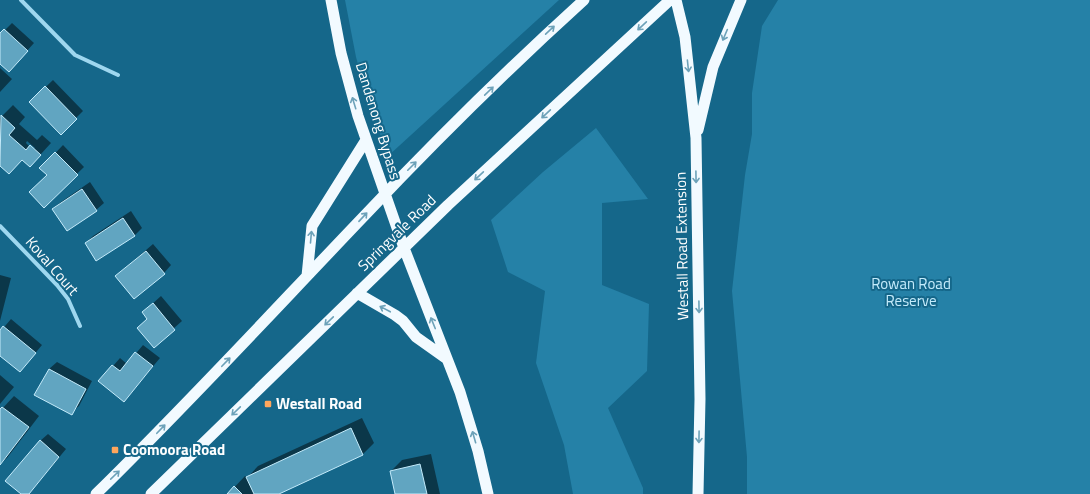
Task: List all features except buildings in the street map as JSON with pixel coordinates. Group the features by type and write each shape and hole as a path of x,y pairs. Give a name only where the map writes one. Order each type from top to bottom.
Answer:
{"highway":[{"name":"Dandenong Bypass","path":"331,0 348,78 366,140 404,248"},
{"path":"96,494 199,390 385,194 466,112 549,31 584,0"},
{"name":"Springvale Road","path":"151,494 497,159 670,0"},
{"name":"Westall Road Extension","path":"676,0 685,38 696,138 700,399 698,494"},
{"path":"696,138 713,67 741,0"},
{"path":"307,276 312,226 366,140"},
{"path":"404,248 448,359 469,420 488,494"},
{"path":"357,293 395,315 403,321 416,337 448,359"}],"street":[{"path":"21,0 75,55 118,75"},
{"name":"Koval Court","path":"0,226 57,285 68,299 80,326"}],"green space":[{"path":"345,0 559,0 388,156 368,100 356,57"},
{"name":"Rowan Road Reserve","path":"778,0 1090,0 1090,494 747,494 747,457 732,291 745,175 752,134 752,93 762,26"},
{"path":"596,128 648,199 602,203 602,285 649,304 647,371 608,408 643,488 643,494 573,494 564,445 536,363 545,291 508,272 491,220 543,172"}],"place":[{"name":"Westall Road","path":"268,404"},
{"name":"Coomoora Road","path":"115,450"}]}
